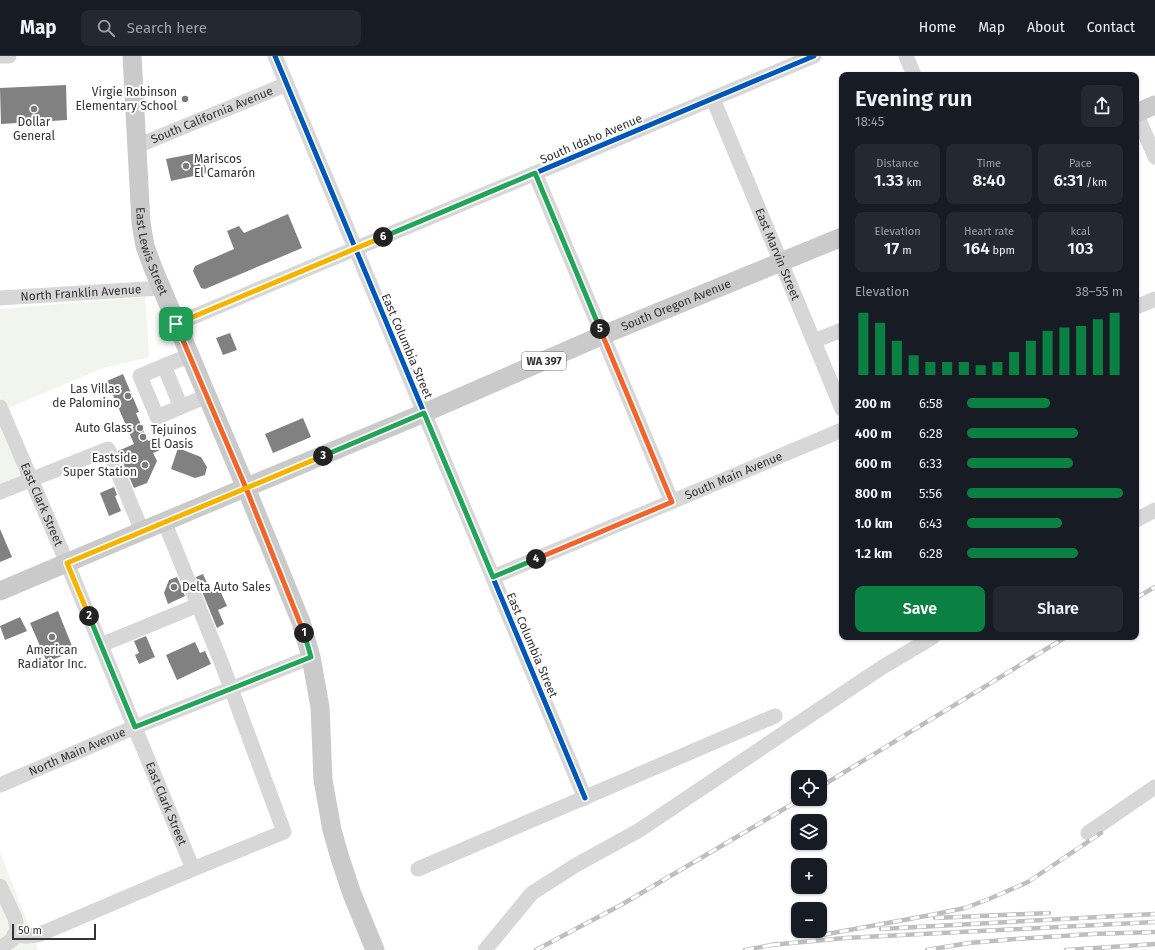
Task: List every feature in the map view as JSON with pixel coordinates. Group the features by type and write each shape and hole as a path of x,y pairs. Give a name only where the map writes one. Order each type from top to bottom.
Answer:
{"main road":[{"name":"East Lewis Street","path":"132,56 141,223 148,255 246,488 300,622 311,657 320,707 323,780 332,830 352,894 375,950"},
{"path":"1139,112 1155,105"},
{"name":"South Oregon Avenue","path":"246,488 603,336 839,238"},
{"name":"WA 397","path":"0,591 142,530 246,488"}],"street":[{"path":"0,56 9,56"},
{"name":"East Columbia Street","path":"275,56 585,798"},
{"name":"South Idaho Avenue","path":"176,324 814,56"},
{"path":"906,56 913,72"},
{"name":"South California Avenue","path":"137,146 287,84"},
{"name":"East Marvin Street","path":"713,99 839,402"},
{"path":"1139,120 1155,157"},
{"path":"535,173 672,502"},
{"name":"North Franklin Avenue","path":"0,298 161,288"},
{"path":"1139,306 1155,299"},
{"path":"814,341 839,331"},
{"path":"190,355 140,376 157,417 207,396"},
{"path":"164,366 181,407"},
{"name":"East Clark Street","path":"0,407 67,563 193,869"},
{"name":"South Main Avenue","path":"493,577 839,431"},
{"path":"0,492 108,449 142,530"},
{"path":"1139,518 1155,510"},
{"path":"14,936 38,935 284,832 198,604 164,521"},
{"path":"101,645 198,604"},
{"path":"485,950 532,893 576,864 638,832 881,668 928,640"},
{"name":"North Main Avenue","path":"0,784 230,688 311,657"},
{"path":"418,869 775,716"},
{"path":"1088,833 1155,787"},
{"path":"0,886 15,918 17,930 12,940 0,948"}],"shaded area":[{"path":"145,297 149,357 103,368 6,409 0,395 0,309"},
{"path":"0,423 28,487 0,500"},
{"path":"0,852 38,950 0,950"}],"building":[{"name":"Dollar General","path":"66,85 67,120 1,124 0,88"},
{"name":"Mariscos El Camarón","path":"202,152 207,173 171,181 166,159"},
{"path":"288,214 302,248 205,289 201,288 193,271 195,266 234,249 227,231 239,226 244,233"},
{"path":"230,333 237,350 223,355 216,338"},
{"path":"123,374 139,412 136,413 148,441 156,438 160,450 153,453 157,461 147,483 134,488 118,451 134,444 107,381"},
{"path":"303,418 311,437 273,453 265,434"},
{"path":"178,448 201,457 207,467 205,475 195,478 171,469"},
{"path":"114,487 117,495 115,496 121,511 109,516 100,493"},
{"path":"0,529 12,557 0,562"},
{"path":"203,574 210,590 218,586 227,606 218,610 224,624 217,628 196,577"},
{"name":"Delta Auto Sales","path":"177,577 185,596 168,604 164,593 169,580"},
{"name":"American Radiator Inc.","path":"58,611 74,651 47,662 30,623"},
{"path":"20,617 27,631 5,640 0,626"},
{"path":"146,636 155,657 139,664 135,655 139,653 134,641"},
{"path":"195,642 200,653 205,651 211,664 177,680 166,655"}],"railway":[{"path":"1139,596 1155,587"},
{"path":"827,783 1061,640"},
{"path":"536,950 621,905 791,805"},
{"path":"827,934 965,908 1028,882 1101,833"},
{"path":"935,918 1049,913"},
{"path":"881,929 1155,914"},
{"path":"771,945 845,938 1155,922"},
{"path":"927,950 969,943 1015,939 1155,932"},
{"path":"745,950 777,944"},
{"path":"1066,950 1155,944"}],"cycle path":[{"path":"275,56 585,798"},
{"path":"176,324 814,56"}],"place":[{"name":"Virgie Robinson Elementary School","path":"185,99"},
{"name":"Dollar General","path":"34,109"},
{"name":"Mariscos El Camarón","path":"186,166"},
{"name":"Las Villas de Palomino","path":"128,396"},
{"name":"Auto Glass","path":"140,428"},
{"name":"Tejuinos El Oasis","path":"143,437"},
{"name":"Eastside Super Station","path":"145,465"},
{"name":"Delta Auto Sales","path":"174,587"},
{"name":"American Radiator Inc.","path":"52,637"}],"route":[{"path":"176,324 246,488 300,622 311,657 135,727 67,563 142,530 246,488 424,413 493,577 672,502 535,173 176,324"}]}
